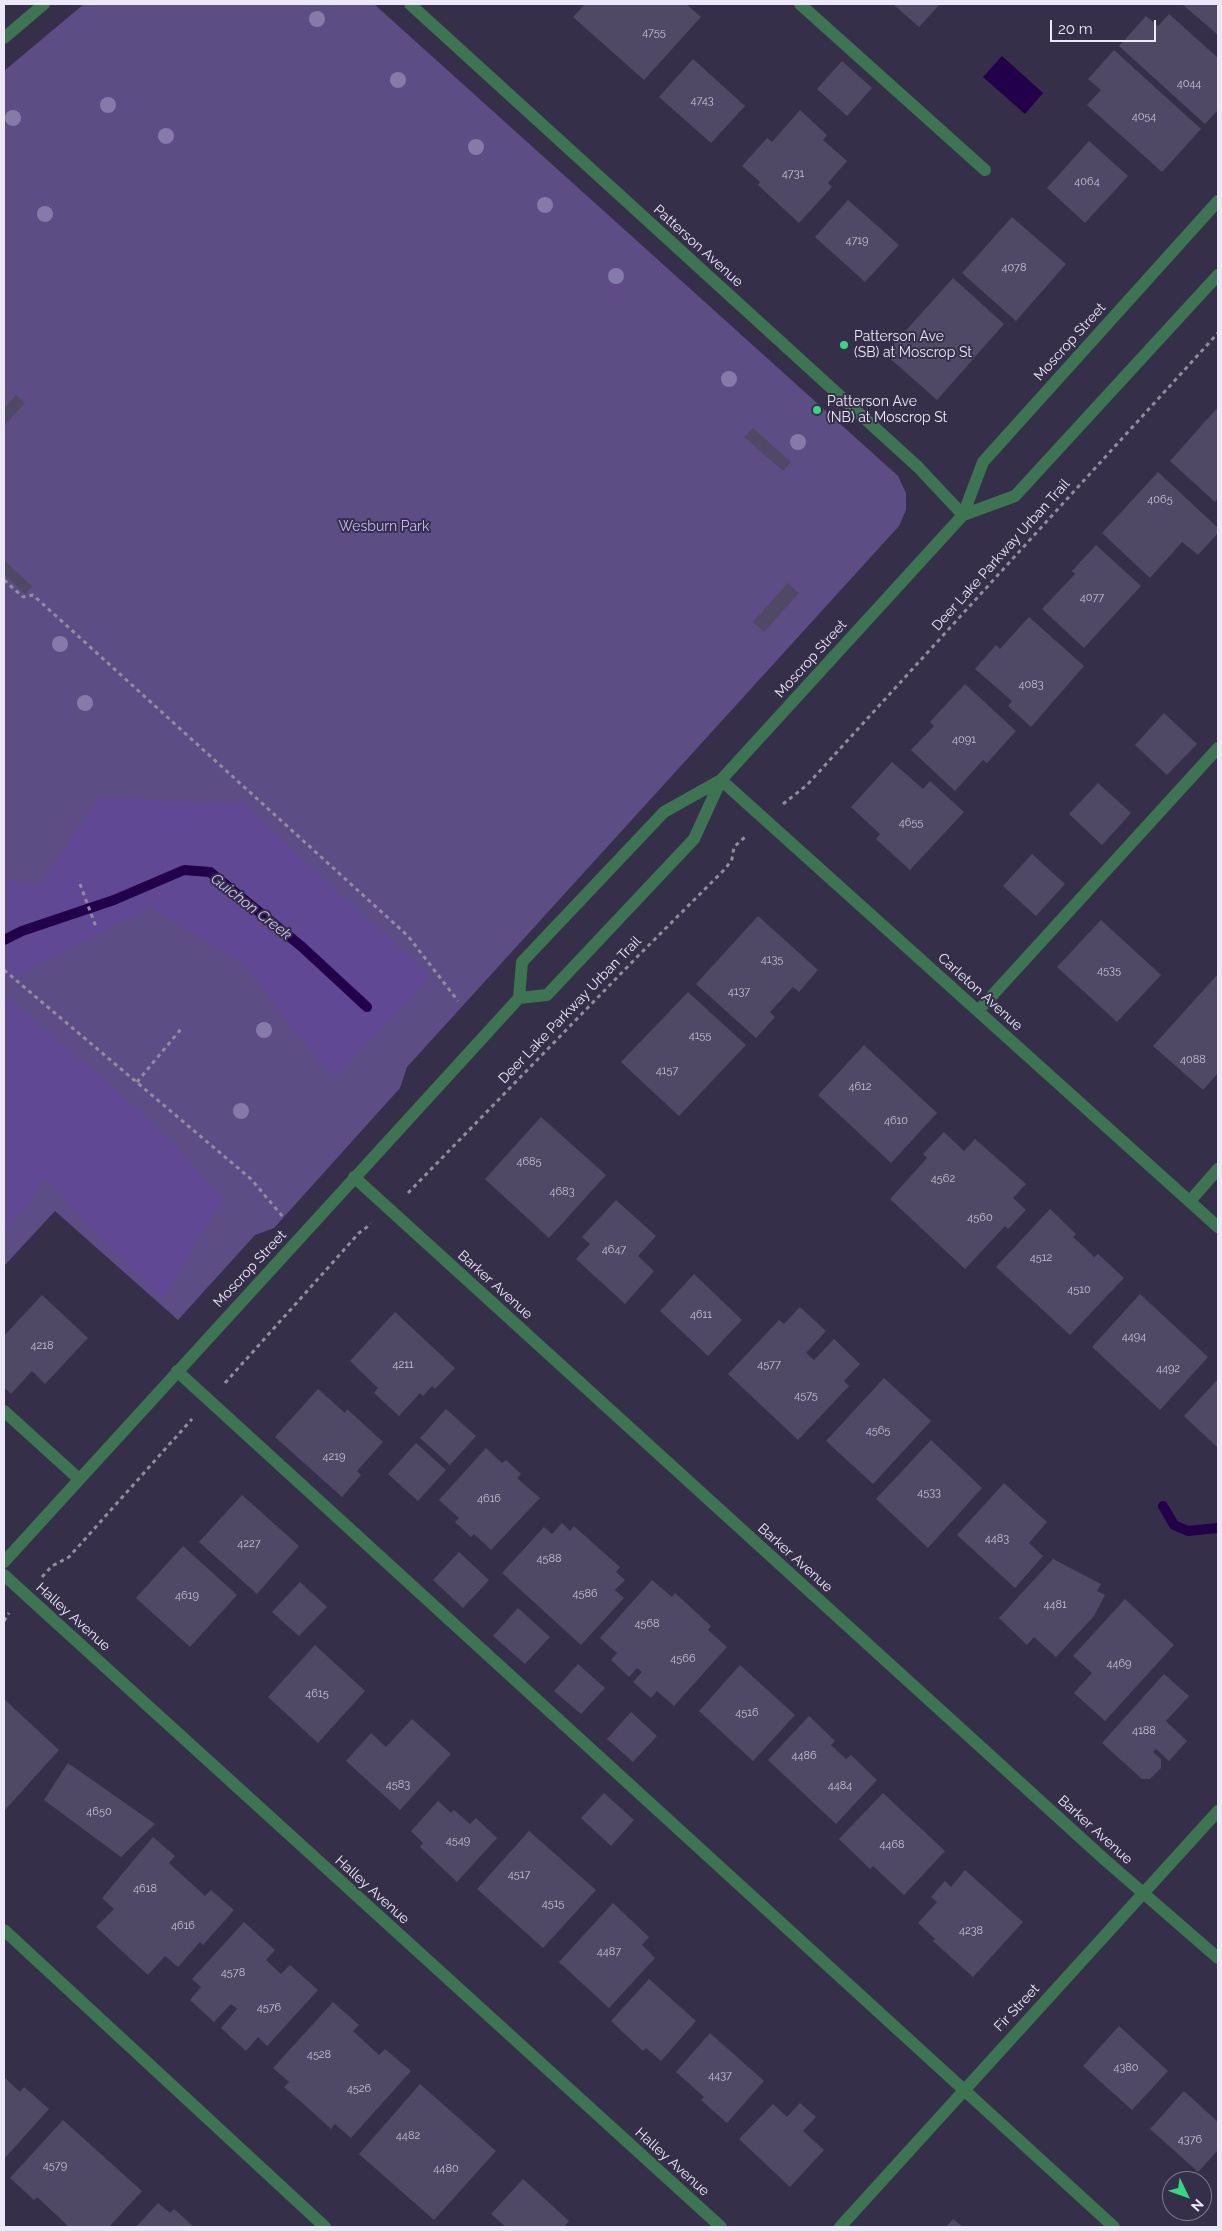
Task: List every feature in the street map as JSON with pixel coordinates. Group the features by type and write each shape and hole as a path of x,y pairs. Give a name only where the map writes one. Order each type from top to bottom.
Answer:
{"street":[{"path":"4,38 44,4"},
{"name":"Patterson Avenue","path":"410,4 918,466 963,515"},
{"path":"800,4 985,170"},
{"name":"Moscrop Street","path":"519,998 547,995 694,838 721,780 963,515 983,462 1218,202"},
{"name":"Moscrop Street","path":"963,515 1015,496 1218,274"},
{"path":"978,1011 1218,748"},
{"name":"Moscrop Street","path":"4,1562 519,998 522,962 664,812 721,780"},
{"name":"Carleton Avenue","path":"721,780 1218,1227"},
{"path":"1190,1201 1218,1169"},
{"name":"Barker Avenue","path":"354,1177 1104,1859 1218,1958"},
{"path":"177,1371 1114,2227"},
{"path":"4,1411 79,1478"},
{"name":"Halley Avenue","path":"4,1575 721,2227"},
{"name":"Fir Street","path":"840,2227 1218,1811"},
{"path":"4,1930 325,2227"}],"path":[{"name":"Deer Lake Parkway Urban Trail","path":"799,791 1218,333"},
{"path":"4,580 22,596 34,595 408,936 458,1001"},
{"name":"Deer Lake Parkway Urban Trail","path":"416,1187 636,956 726,868 732,859 734,847"},
{"path":"80,884 96,927"},
{"path":"4,970 251,1179 283,1218"},
{"path":"137,1082 180,1029"}],"green space":[{"name":"Wesburn Park","path":"84,4 374,4 898,476 906,493 906,510 899,526 407,1067 400,1088 274,1228 255,1235 178,1320 55,1211 4,1266 4,71"}],"shaded area":[{"path":"1002,56 1043,93 1025,114 983,77"},
{"path":"98,799 240,802 429,975 334,1079 242,962 150,907 4,982 4,879 41,885"},
{"path":"4,995 154,1123 223,1198 162,1299 45,1178 4,1236"}],"building":[{"path":"585,4 686,4 701,17 644,80 573,17"},
{"path":"893,4 940,4 919,27"},
{"path":"1182,4 1218,4 1218,35"},
{"path":"1169,14 1218,58 1218,110 1205,124 1119,46 1146,16 1158,26"},
{"path":"1114,50 1201,129 1162,172 1087,105 1101,90 1088,79"},
{"path":"693,59 745,106 711,143 659,97"},
{"path":"842,61 872,88 847,116 817,89"},
{"path":"800,110 827,135 823,140 847,161 828,183 832,187 799,223 758,185 760,182 742,166 767,138 772,142"},
{"path":"1089,141 1128,176 1085,223 1047,188"},
{"path":"848,200 899,245 865,282 815,237"},
{"path":"1012,217 1066,264 1016,321 962,273"},
{"path":"953,278 1004,324 937,400 885,354"},
{"path":"16,395 25,403 4,426 4,408"},
{"path":"1218,407 1218,498 1215,502 1170,461"},
{"path":"753,428 791,462 783,471 744,437"},
{"path":"1158,472 1218,528 1218,533 1198,555 1182,542 1150,578 1102,533"},
{"path":"1096,545 1141,586 1084,648 1042,609 1075,574 1072,571"},
{"path":"4,560 32,586 25,594 4,574"},
{"path":"788,583 799,593 764,632 753,622"},
{"path":"1029,617 1084,666 1031,727 1008,706 1012,701 975,669 996,645 1000,649"},
{"path":"965,684 1016,731 987,763 983,760 955,791 911,750 934,726 930,722"},
{"path":"1164,713 1197,744 1167,775 1135,745"},
{"path":"892,762 923,789 930,781 964,812 910,870 876,839 880,834 851,807"},
{"path":"1098,783 1131,813 1102,845 1069,814"},
{"path":"1032,854 1065,884 1036,916 1003,886"},
{"path":"758,916 818,970 799,992 793,987 770,1012 775,1017 756,1038 696,984"},
{"path":"1101,920 1161,975 1117,1022 1057,967"},
{"path":"1218,974 1218,1073 1203,1090 1153,1046"},
{"path":"688,992 746,1045 679,1116 621,1062"},
{"path":"864,1045 937,1113 891,1163 818,1095"},
{"path":"541,1117 606,1175 549,1238 485,1179"},
{"path":"944,1132 964,1151 975,1139 1026,1184 1013,1198 1026,1210 1008,1229 1005,1226 965,1269 890,1199 927,1158 923,1154"},
{"path":"616,1200 656,1236 638,1256 654,1271 625,1304 576,1259 590,1244 582,1237"},
{"path":"1050,1209 1076,1234 1073,1237 1094,1257 1098,1254 1124,1278 1070,1335 996,1267"},
{"path":"694,1274 742,1320 708,1356 660,1311"},
{"path":"1140,1294 1208,1357 1160,1410 1092,1347"},
{"path":"42,1295 88,1338 45,1384 32,1371 11,1394 4,1387 4,1336"},
{"path":"800,1307 826,1331 806,1353 814,1360 834,1339 860,1364 844,1381 849,1386 798,1440 728,1374 779,1320 784,1324"},
{"path":"395,1312 455,1368 435,1389 432,1386 423,1396 420,1393 399,1416 374,1393 378,1388 350,1361"},
{"path":"884,1378 931,1421 873,1484 826,1441"},
{"path":"1218,1379 1218,1448 1184,1416"},
{"path":"318,1389 345,1413 347,1409 383,1442 357,1471 361,1475 342,1497 275,1437"},
{"path":"446,1409 476,1436 450,1465 420,1438"},
{"path":"931,1440 982,1488 928,1548 876,1499"},
{"path":"416,1443 446,1470 418,1501 388,1474"},
{"path":"486,1448 502,1463 506,1460 521,1474 517,1478 540,1498 491,1550 474,1534 471,1537 455,1522 459,1518 439,1500"},
{"path":"1004,1483 1047,1522 1029,1543 1043,1556 1015,1588 957,1535"},
{"path":"242,1495 299,1546 257,1594 199,1542"},
{"path":"562,1523 570,1531 574,1526 620,1567 616,1572 625,1580 615,1590 624,1598 581,1645 502,1573 544,1527 552,1534"},
{"path":"183,1546 237,1595 190,1647 136,1598"},
{"path":"459,1552 489,1580 463,1608 433,1580"},
{"path":"1053,1559 1101,1584 1097,1591 1105,1595 1094,1616 1056,1657 1034,1637 1027,1645 999,1618"},
{"path":"652,1580 672,1597 675,1593 711,1626 708,1630 727,1647 674,1706 657,1691 651,1698 633,1682 642,1672 637,1668 629,1677 611,1660 617,1653 600,1638"},
{"path":"300,1582 327,1607 299,1636 272,1612"},
{"path":"1125,1599 1174,1645 1105,1721 1074,1693 1092,1673 1073,1656"},
{"path":"518,1608 550,1637 525,1664 493,1636"},
{"path":"315,1645 365,1691 318,1743 268,1697"},
{"path":"578,1664 605,1688 581,1714 554,1691"},
{"path":"740,1665 795,1715 753,1761 699,1711"},
{"path":"1164,1674 1189,1696 1166,1721 1187,1741 1169,1761 1156,1749 1153,1752 1161,1759 1161,1768 1150,1779 1142,1779 1102,1743"},
{"path":"4,1699 59,1750 4,1811"},
{"path":"631,1712 657,1736 633,1762 607,1739"},
{"path":"809,1716 835,1741 831,1745 846,1759 851,1755 877,1780 836,1824 768,1760"},
{"path":"412,1719 451,1754 400,1810 346,1761 371,1733 386,1747"},
{"path":"68,1763 155,1824 121,1857 44,1800"},
{"path":"604,1793 634,1820 611,1846 581,1818"},
{"path":"883,1793 945,1851 904,1895 873,1866 870,1869 839,1839"},
{"path":"438,1801 451,1813 454,1810 470,1824 476,1818 497,1838 457,1882 420,1847 423,1843 411,1831"},
{"path":"529,1831 596,1890 543,1948 477,1889"},
{"path":"153,1837 175,1856 169,1863 205,1896 211,1890 234,1910 203,1945 200,1942 178,1967 165,1956 148,1975 96,1927 114,1909 102,1898"},
{"path":"965,1870 1023,1922 973,1977 933,1941 935,1939 918,1923 937,1902 931,1897 945,1881 951,1887"},
{"path":"613,1903 649,1937 642,1945 655,1958 609,2008 559,1962"},
{"path":"244,1922 275,1950 266,1960 281,1974 290,1965 318,1990 267,2046 258,2037 246,2051 221,2028 237,2009 235,2007 231,2004 214,2022 190,2000 201,1987 192,1979"},
{"path":"649,1979 696,2021 661,2061 646,2048 643,2051 611,2021"},
{"path":"333,2002 359,2025 353,2031 379,2055 385,2049 411,2071 351,2138 335,2124 331,2129 284,2087 289,2082 273,2068"},
{"path":"1119,2026 1168,2071 1132,2110 1083,2066"},
{"path":"710,2033 764,2081 727,2123 701,2100 704,2097 676,2072"},
{"path":"4,2077 20,2092 24,2087 49,2109 4,2159"},
{"path":"420,2084 496,2151 434,2220 359,2154"},
{"path":"1184,2091 1218,2122 1218,2150 1197,2171 1150,2129"},
{"path":"800,2103 816,2117 803,2131 824,2150 790,2187 739,2139 773,2104 787,2117"},
{"path":"63,2120 142,2191 109,2227 66,2227 68,2226 37,2197 34,2200 10,2178"},
{"path":"523,2179 569,2221 564,2227 506,2227 491,2214"},
{"path":"158,2203 170,2213 174,2209 194,2227 136,2227"},
{"path":"953,2219 963,2227 946,2227"}],"waterway":[{"name":"Guichon Creek","path":"4,940 22,931 114,900 184,870 210,872 301,946 367,1007"},
{"name":"Guichon Creek","path":"1163,1506 1174,1525 1188,1531 1218,1528"}],"place":[{"name":"Patterson Ave (SB) at Moscrop St","path":"844,345"},
{"name":"Patterson Ave (NB) at Moscrop St","path":"817,410"}]}
